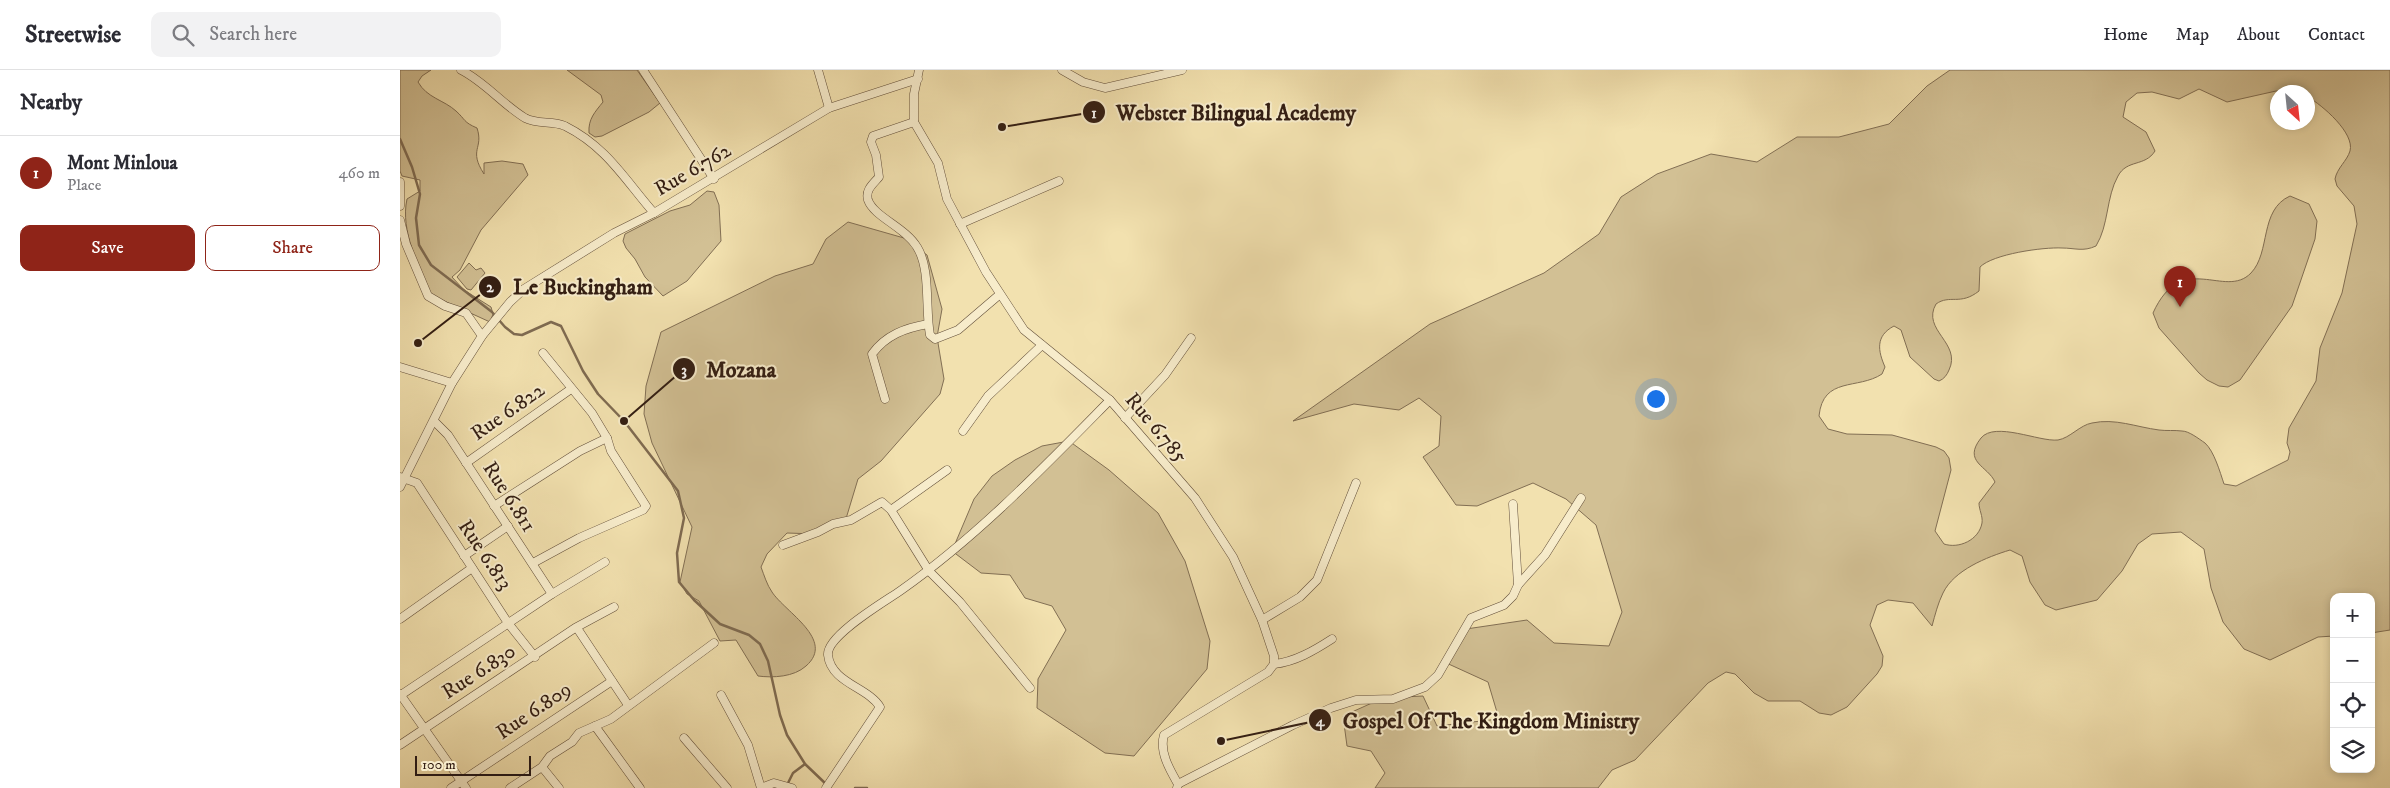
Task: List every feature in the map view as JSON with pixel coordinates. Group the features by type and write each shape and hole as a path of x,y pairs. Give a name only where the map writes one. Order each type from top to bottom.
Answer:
{"street":[{"name":"Rue 6.762","path":"461,70 483,83 524,117 540,124 563,125 581,135 616,164 654,213 714,179 829,108 918,79"},
{"path":"644,70 714,179"},
{"path":"818,70 829,108"},
{"path":"919,70 914,94 914,122 873,136 871,142 876,155 879,177 868,189 867,197 871,208 898,226 917,247 924,267 930,335 935,339 958,330 999,295"},
{"path":"1062,70 1083,82 1105,88 1124,82 1182,70"},
{"name":"Rue 6.785","path":"914,122 938,163 943,187 960,224 999,295 1024,330 1110,400 1195,498 1233,558 1262,620 1274,656 1274,664"},
{"path":"960,224 1059,181"},
{"path":"400,182 400,206"},
{"path":"400,487 402,477 434,421 452,383 482,336 510,302 524,289 614,233 654,213"},
{"path":"400,220 403,246 428,296 445,306 466,313 482,336"},
{"path":"885,400 872,354 881,343 892,335 912,327 928,324"},
{"path":"1125,418 1165,376 1191,338"},
{"path":"963,431 988,396 1042,345"},
{"path":"532,562 579,538 646,508 642,498 611,451 607,438 592,413 542,352"},
{"path":"400,368 452,383"},
{"name":"Rue 6.822","path":"466,463 571,389"},
{"path":"826,788 880,707 845,681 832,667 828,655 829,647 846,629 929,571 986,524 1110,400"},
{"name":"Rue 6.811","path":"434,421 448,435 552,594"},
{"path":"494,506 580,451 607,438"},
{"path":"891,510 947,470"},
{"name":"Rue 6.813","path":"402,477 417,483 508,623 535,657"},
{"path":"1262,620 1300,597 1317,580 1356,483"},
{"path":"1332,639 1308,653 1285,663 1274,664 1268,672 1164,735 1162,743 1167,762 1178,786 1330,708 1356,700 1393,699 1425,687 1438,675 1472,618 1504,605 1513,596 1518,585 1544,555 1581,498"},
{"path":"783,546 833,524 850,520 882,502 891,510 929,571 960,602 1030,688"},
{"path":"1513,504 1518,585"},
{"path":"464,556 508,526"},
{"path":"464,785 400,694 552,594 605,562"},
{"path":"400,619 472,568"},
{"name":"Rue 6.830","path":"400,745 577,628 614,607"},
{"path":"577,628 628,705"},
{"path":"510,788 542,767 550,756 572,742 579,733 611,719 714,643"},
{"name":"Rue 6.809","path":"451,788 464,785 612,681"},
{"path":"721,695 748,745 761,788 774,783 792,788"},
{"path":"595,726 640,788"},
{"path":"684,738 727,788"},
{"path":"542,767 560,788"}],"shaded area":[{"path":"400,70 431,70 422,76 418,82 426,92 451,107 467,122 477,128 479,141 477,159 484,174 484,163 502,161 523,164 528,175 481,230 460,270 452,277 464,290 491,307 493,314 490,322 431,295 416,260 408,236 406,211 407,199 420,191 420,180 402,176 400,171"},
{"path":"567,70 637,70 660,103 649,112 602,136 595,137 589,133 589,128 593,116 603,102 601,95"},
{"path":"1950,70 2390,70 2390,630 2375,632 2375,593 2330,593 2330,636 2318,637 2270,660 2244,649 2223,622 2211,588 2204,549 2181,532 2152,534 2138,544 2122,571 2097,600 2056,610 2045,605 2030,582 2022,556 2010,550 1991,556 1963,571 1955,578 1943,593 1932,626 1913,603 1888,600 1877,605 1870,625 1883,656 1882,666 1847,707 1831,715 1819,713 1800,701 1768,701 1754,693 1735,674 1726,672 1708,683 1635,760 1612,770 1598,788 1375,788 1385,773 1371,751 1347,746 1343,716 1383,698 1423,696 1437,726 1499,719 1488,682 1442,661 1466,629 1527,620 1554,643 1609,646 1622,612 1596,525 1566,499 1533,483 1477,506 1456,505 1423,457 1439,446 1441,416 1419,398 1399,410 1354,404 1293,421 1430,324 1544,273 1599,234 1621,197 1657,174 1711,154 1757,162 1797,137 1839,137 1889,124 1927,86","holes":["2270,85 2315,85 2315,102 2336,120 2348,136 2350,144 2349,155 2335,179 2337,186 2354,206 2357,224 2342,293 2320,348 2316,381 2289,428 2287,443 2290,452 2288,460 2236,486 2224,484 2211,451 2205,443 2185,431 2159,430 2109,422 2088,424 2067,437 2058,440 1996,431 1988,433 1981,438 1974,453 1978,463 1992,476 1995,482 1979,503 1982,520 1980,529 1968,542 1956,545 1944,544 1935,531 1951,470 1949,458 1944,451 1892,435 1847,434 1828,429 1819,416 1822,403 1827,395 1834,389 1873,379 1882,374 1885,367 1880,350 1881,339 1894,326 1901,330 1910,357 1934,379 1941,380 1947,374 1952,360 1947,344 1934,321 1933,313 1936,304 1941,301 1966,298 1979,291 1980,267 1996,258 2031,250 2054,248 2083,249 2096,246 2103,229 2111,193 2118,176 2126,167 2146,159 2155,151 2146,132 2123,117 2126,102 2137,93 2152,92 2179,99 2199,89 2227,102 2270,92"]},
{"path":"707,191 714,192 719,205 721,241 687,281 663,296 645,277 626,248 623,241 625,234 670,211 690,205"},
{"path":"2290,196 2309,204 2317,221 2315,239 2292,306 2240,380 2228,387 2219,386 2207,380 2199,373 2159,328 2153,313 2164,294 2177,284 2190,279 2229,282 2241,280 2251,273 2261,254 2269,221 2274,211 2280,202"},
{"path":"848,222 904,238 927,255 942,309 937,337 944,379 940,394 881,461 858,479 845,522 816,534 787,533 767,554 761,567 772,592 805,627 812,636 815,646 814,656 801,670 783,676 758,676 736,640 720,641 699,601 687,594 680,582 692,527 652,443 644,414 646,386 661,332 775,276 813,264 826,239"},
{"path":"469,263 476,270 481,268 485,273 471,290 467,289 457,277"},
{"path":"1069,441 1109,470 1158,513 1185,561 1210,641 1207,669 1134,756 1105,753 1037,708 1038,679 1066,630 1052,606 1025,598 1010,575 981,573 952,551 974,499 992,476 1015,460 1042,446"}],"waterway":[{"path":"400,139 412,167 420,194 416,218 419,245 431,265 492,312 514,334 522,335 551,322 561,326 583,371 598,394 624,421 678,491 684,518 677,553 679,582 694,600 720,624 749,635 760,644 768,661 780,715 787,735 805,764 827,785"},
{"path":"787,785 793,773 805,764"},
{"path":"855,788 867,788"}],"place":[{"name":"Webster Bilingual Academy","path":"1002,127"},
{"name":"Mont Minloua","path":"2180,307"},
{"name":"Le Buckingham","path":"418,343"},
{"name":"Mozana","path":"624,421"},
{"name":"Gospel Of The Kingdom Ministry","path":"1221,741"}]}
